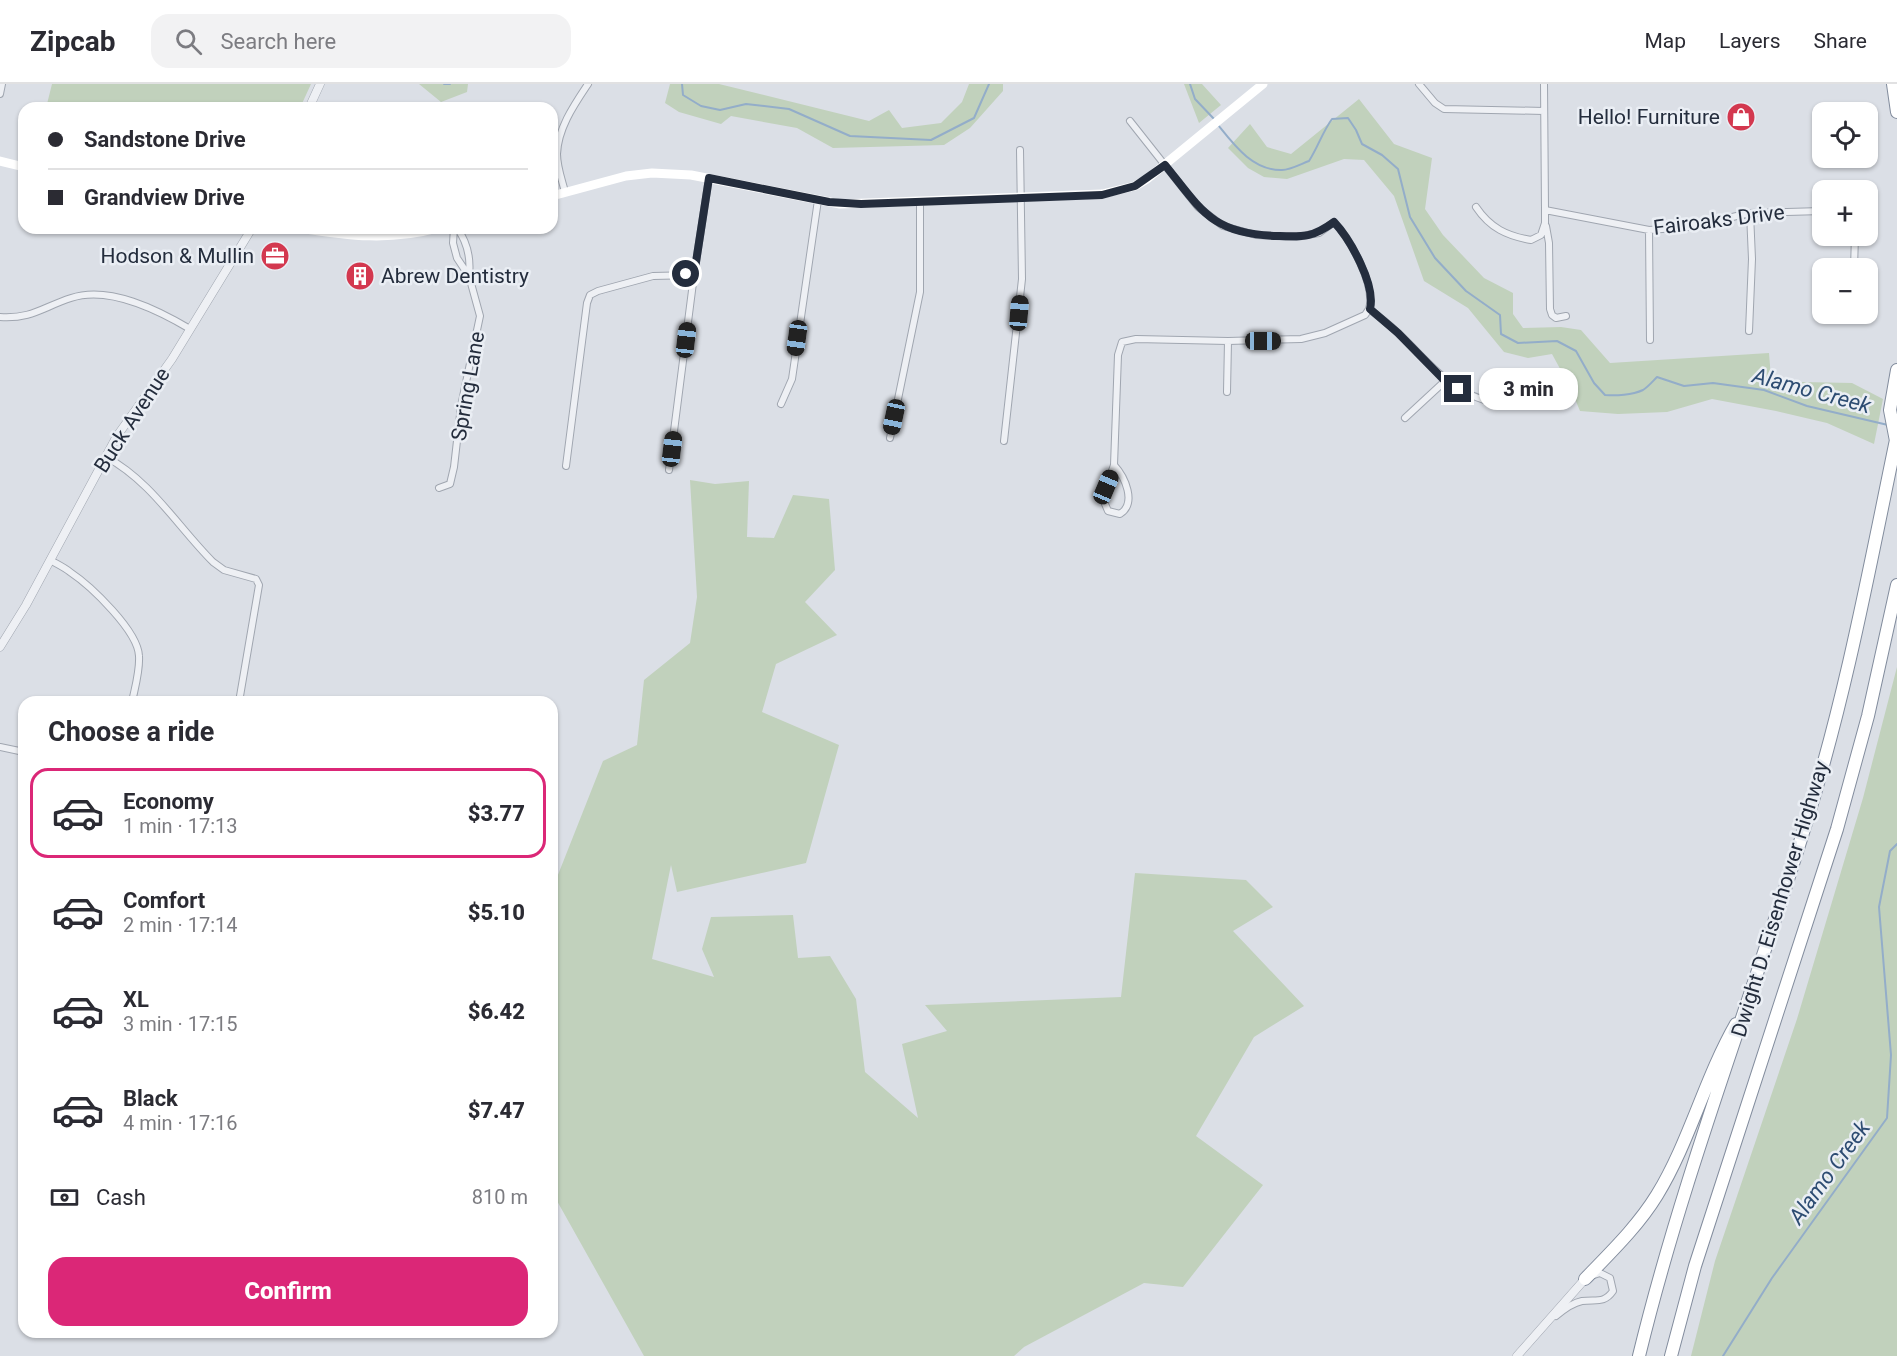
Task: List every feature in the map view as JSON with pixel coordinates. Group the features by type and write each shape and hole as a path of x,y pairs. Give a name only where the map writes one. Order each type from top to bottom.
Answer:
{"highway":[{"path":"1893,84 1897,112"},
{"path":"1896,438 1890,410 1897,370"},
{"name":"Dwight D. Eisenhower Highway","path":"1639,1356 1666,1256 1807,821 1823,764 1863,596 1896,438"},
{"name":"Dwight D. Eisenhower Highway","path":"1671,1356 1695,1266 1837,829 1868,716 1897,585"},
{"path":"1585,1279 1626,1236 1658,1193 1680,1148 1719,1054 1748,1002"}],"main road":[{"path":"558,194 636,174 670,173 709,178 840,204 1102,195 1135,186 1165,165 1263,84"},
{"path":"0,161 18,165"},
{"path":"339,234 385,237 414,234"}],"street":[{"path":"0,94 2,84"},
{"path":"312,102 320,84"},
{"path":"558,148 567,117 588,84"},
{"path":"1419,84 1444,110 1544,111"},
{"path":"1544,84 1545,223 1549,243 1550,309 1556,318 1566,316"},
{"path":"1114,465 1123,474 1128,494 1126,510 1116,515 1108,511 1105,504 1106,487 1114,465 1118,355 1122,342 1136,339 1228,341 1301,339 1325,333 1365,315 1370,309 1371,302 1368,283 1345,234 1334,222 1319,233 1308,236 1256,235 1223,226 1198,207 1130,121"},
{"path":"1004,441 1022,279 1020,150"},
{"path":"558,160 565,192"},
{"path":"669,470 709,178"},
{"path":"781,404 792,379 818,200"},
{"path":"890,438 920,292 920,202"},
{"path":"1476,207 1492,225 1503,233 1522,238 1532,240 1541,235 1545,223"},
{"name":"Fairoaks Drive","path":"1545,210 1649,230 1688,227 1750,213 1812,211"},
{"path":"1749,332 1752,259 1750,213"},
{"path":"1649,230 1650,340"},
{"name":"Buck Avenue","path":"0,647 26,605 117,436 156,383 248,234"},
{"name":"Spring Lane","path":"439,488 450,484 461,406 480,316 469,276 457,258 453,243 454,234"},
{"name":"Spring Lane","path":"460,234 464,238 471,260 469,276"},
{"path":"566,466 587,303 590,295 653,276 694,275"},
{"path":"0,317 26,316 41,312 71,298 105,295 128,300 190,329"},
{"path":"1370,309 1398,333 1445,381 1475,398 1514,406"},
{"path":"1227,392 1228,341"},
{"path":"1405,418 1445,381"},
{"path":"106,457 129,472 149,490 213,562 233,573 256,579 259,585 240,696"},
{"path":"50,560 77,576 130,632 140,654 133,696"},
{"path":"0,747 18,751"},
{"path":"1517,1356 1585,1279 1600,1273 1606,1275 1613,1284 1613,1291 1609,1298 1603,1301 1582,1301 1567,1307 1548,1322"}],"green space":[{"path":"52,84 311,84 303,102 48,102"},
{"path":"419,84 468,84 467,92 441,102"},
{"path":"670,84 719,84 869,121 889,110 902,128 941,123 962,102 969,84 1003,84 1003,91 970,128 944,145 833,148 797,128 731,116 721,124 679,112 665,103"},
{"path":"1184,84 1202,84 1221,105 1199,123"},
{"path":"1359,99 1394,144 1432,158 1425,209 1443,235 1484,278 1513,293 1513,314 1523,328 1561,327 1581,330 1610,363 1769,353 1771,378 1802,382 1852,383 1883,399 1874,444 1827,423 1712,399 1667,412 1618,414 1580,411 1552,354 1528,358 1504,352 1468,308 1424,281 1394,196 1364,160 1344,159 1287,179 1264,177 1248,168 1228,148 1250,124 1267,147 1291,154"},
{"path":"690,480 715,484 749,481 747,537 774,538 793,495 829,499 835,570 805,602 837,635 776,664 762,712 839,745 806,863 677,892 671,865 652,959 714,977 702,949 711,917 793,915 798,958 830,956 856,999 865,1072 918,1118 902,1044 947,1031 925,1005 1121,997 1135,873 1246,880 1273,907 1233,931 1304,1006 1254,1037 1196,1136 1263,1185 1183,1287 1144,1283 1024,1347 1014,1356 644,1356 558,1203 558,875 603,761 637,745 644,680 690,643 697,597"},
{"path":"1897,667 1897,1356 1691,1356 1715,1261 1797,1019 1863,798"}],"waterway":[{"name":"Alamo Creek","path":"444,84 450,84"},
{"name":"Alamo Creek","path":"682,84 683,95 701,106 720,110 746,104 789,109 850,136 931,140 974,118 989,84"},
{"name":"Alamo Creek","path":"1190,84 1195,99 1215,120"},
{"name":"Alamo Creek","path":"1218,125 1253,161 1262,166 1282,170 1309,161 1332,119 1348,118 1362,144 1382,155 1398,169 1410,217 1435,258 1466,291 1500,315 1501,334 1518,343 1557,341 1576,351 1594,383 1605,395 1639,392 1657,377 1684,386 1713,383 1764,390 1807,406 1888,425"},
{"name":"Alamo Creek","path":"1723,1356 1772,1278 1887,1118 1891,1055 1879,907 1890,851 1897,844"}],"place":[{"name":"Hello! Furniture","path":"1741,117"},
{"name":"Hodson & Mullin","path":"275,256"},
{"name":"Abrew Dentistry","path":"360,276"}],"route":[{"path":"686,274 694,275 709,178 840,204 861,204 1102,195 1135,186 1165,165 1198,207 1223,226 1239,232 1256,235 1308,236 1319,233 1334,222 1345,234 1368,283 1370,309 1398,333 1445,381 1458,389"}]}
